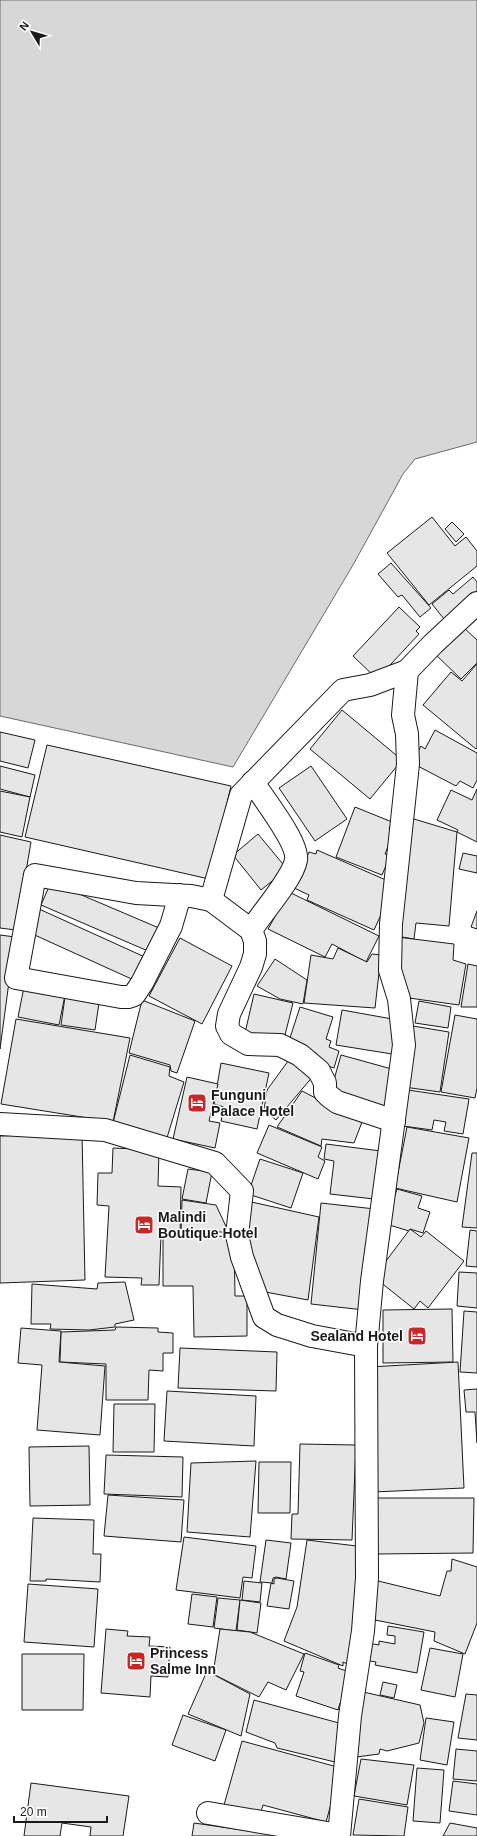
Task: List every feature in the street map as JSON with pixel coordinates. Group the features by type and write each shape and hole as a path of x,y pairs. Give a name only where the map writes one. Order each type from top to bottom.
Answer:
{"street":[{"path":"212,900 241,795 343,690 370,685 407,671 433,644 477,603"},
{"path":"208,1813 339,1836 350,1716 363,1631 367,1578 366,1346 372,1281 404,1045 399,999 390,970 391,924 408,764 407,734 403,714 407,671"},
{"path":"251,930 293,870 296,858 293,844 253,782"},
{"path":"180,895 171,926 142,983 134,995 121,997 16,978 36,874 136,893 180,895 212,900 251,930 255,941 255,954 251,968 229,1014 227,1026 231,1034 248,1044 280,1045 300,1055 319,1071 324,1083 325,1092 337,1102 394,1121"},
{"path":"0,1124 105,1130 215,1163 242,1191 237,1235 242,1257 264,1317 277,1326 312,1336 366,1346"}],"shaded area":[{"path":"0,0 477,0 477,442 415,459 403,474 353,565 233,767 0,716"}],"building":[{"path":"432,517 455,546 466,537 477,551 477,566 429,605 387,553"},
{"path":"452,522 464,534 456,542 445,529"},
{"path":"391,563 431,608 420,617 402,595 398,597 378,574"},
{"path":"473,577 477,582 477,592 444,619 432,604 449,590 453,594"},
{"path":"399,607 420,627 416,631 419,634 377,679 353,656"},
{"path":"461,625 477,640 477,663 461,679 435,654"},
{"path":"477,664 476,749 423,705 451,672 462,681"},
{"path":"342,710 402,760 370,799 310,749"},
{"path":"435,730 477,753 477,780 473,788 460,781 456,786 412,763 421,746 425,749"},
{"path":"0,732 35,740 28,768 0,761"},
{"path":"47,745 231,786 209,879 25,837"},
{"path":"0,766 35,775 30,797 0,789"},
{"path":"311,766 347,819 315,841 279,788"},
{"path":"477,789 477,842 457,832 458,830 437,820 451,790 472,800"},
{"path":"0,791 30,797 22,837 0,832"},
{"path":"355,807 392,822 389,829 394,831 385,854 390,856 382,875 336,857"},
{"path":"404,816 457,832 449,926 416,923 414,939 396,936"},
{"path":"258,834 287,869 261,890 233,855"},
{"path":"0,835 31,842 16,930 0,928"},
{"path":"317,850 395,884 374,930 307,900 309,895 294,888 309,852 316,854"},
{"path":"463,853 477,856 477,873 459,869"},
{"path":"51,882 159,928 148,951 41,905"},
{"path":"289,892 379,936 366,962 332,944 325,957 268,929"},
{"path":"39,909 147,958 136,981 28,932"},
{"path":"477,911 477,929 471,927"},
{"path":"0,935 15,937 0,1049"},
{"path":"397,937 454,944 453,960 466,964 459,1005 409,998 396,972"},
{"path":"180,938 232,966 202,1024 149,996"},
{"path":"338,948 367,962 372,954 381,955 375,1008 304,1003 311,955 333,959"},
{"path":"275,959 307,980 303,1004 280,999 257,986"},
{"path":"468,964 477,966 477,1007 461,1007"},
{"path":"25,982 66,990 59,1025 18,1017"},
{"path":"66,990 100,996 95,1030 61,1025"},
{"path":"254,994 293,1003 284,1039 245,1033"},
{"path":"142,1000 195,1021 177,1073 171,1071 170,1065 129,1053"},
{"path":"419,1001 451,1007 448,1028 415,1023"},
{"path":"300,1007 333,1017 326,1039 331,1041 329,1047 339,1051 334,1068 314,1061 316,1053 288,1044"},
{"path":"342,1010 398,1020 392,1054 336,1045"},
{"path":"455,1015 477,1019 477,1088 475,1098 441,1092"},
{"path":"16,1019 130,1038 113,1122 1,1104"},
{"path":"413,1026 449,1032 440,1092 404,1087"},
{"path":"130,1055 170,1067 169,1076 184,1082 166,1141 113,1123"},
{"path":"341,1055 399,1071 388,1110 330,1094"},
{"path":"291,1057 314,1075 276,1120 264,1110 267,1090"},
{"path":"221,1063 269,1073 257,1129 221,1121 224,1107 214,1104"},
{"name":"Funguni Palace Hotel","path":"187,1077 218,1084 209,1121 220,1123 215,1148 173,1139"},
{"path":"408,1090 469,1099 463,1134 444,1131 446,1122 434,1120 432,1130 403,1126"},
{"path":"302,1091 362,1122 354,1143 322,1139 321,1146 277,1127"},
{"path":"269,1125 322,1147 318,1157 325,1161 318,1179 257,1153"},
{"path":"407,1127 469,1138 457,1202 395,1188"},
{"path":"82,1133 85,1280 0,1283 0,1136"},
{"path":"326,1144 381,1151 374,1199 330,1194 334,1161 324,1159"},
{"name":"Malindi Boutique Hotel","path":"113,1148 159,1150 158,1186 181,1187 180,1236 161,1235 159,1285 141,1285 142,1278 105,1277 109,1206 97,1205 98,1173 112,1173"},
{"path":"472,1153 477,1153 477,1228 462,1227"},
{"path":"260,1159 303,1173 291,1208 248,1194"},
{"path":"188,1169 212,1172 206,1203 182,1199"},
{"path":"397,1189 422,1196 418,1208 430,1212 423,1233 410,1229 409,1231 386,1224"},
{"path":"182,1200 216,1205 229,1233 212,1231 212,1234 181,1234"},
{"path":"247,1201 319,1217 308,1300 260,1291 241,1240"},
{"path":"321,1203 375,1209 364,1310 311,1304"},
{"path":"410,1229 421,1237 426,1231 464,1261 428,1308 420,1301 414,1309 374,1277"},
{"path":"470,1230 477,1231 477,1267 466,1266"},
{"path":"234,1236 235,1296 247,1296 247,1336 194,1337 193,1286 163,1286 163,1237"},
{"path":"459,1272 477,1273 477,1308 457,1306"},
{"path":"125,1282 134,1320 115,1324 115,1327 89,1330 50,1329 51,1324 31,1324 32,1284 97,1289 98,1283"},
{"name":"Sealand Hotel","path":"452,1309 453,1362 383,1363 383,1310"},
{"path":"464,1311 477,1312 477,1373 460,1372"},
{"path":"116,1327 158,1328 158,1332 173,1333 173,1353 163,1353 163,1371 149,1370 148,1400 106,1400 106,1364 60,1362 61,1332 115,1330"},
{"path":"21,1328 61,1331 59,1362 105,1366 100,1435 37,1430 42,1365 18,1363"},
{"path":"180,1348 277,1352 276,1391 178,1388"},
{"path":"458,1362 464,1488 373,1492 369,1367"},
{"path":"477,1389 477,1443 475,1412 466,1412 464,1390"},
{"path":"167,1391 256,1396 254,1446 164,1441"},
{"path":"114,1404 155,1404 154,1452 113,1452"},
{"path":"300,1444 356,1445 352,1540 291,1539 292,1514 298,1514"},
{"path":"89,1446 90,1505 30,1506 29,1447"},
{"path":"106,1455 183,1457 182,1497 104,1494"},
{"path":"256,1461 250,1537 187,1532 191,1463"},
{"path":"259,1462 291,1462 290,1513 258,1513"},
{"path":"108,1495 184,1500 181,1542 104,1536"},
{"path":"376,1498 474,1498 473,1553 376,1554"},
{"path":"33,1518 94,1520 93,1554 101,1554 100,1582 46,1579 46,1581 30,1581"},
{"path":"184,1537 256,1546 252,1578 243,1577 240,1598 176,1590"},
{"path":"266,1540 291,1543 286,1579 276,1577 273,1578 272,1583 260,1582"},
{"path":"307,1540 365,1547 349,1665 343,1662 343,1666 284,1641 297,1607"},
{"path":"452,1559 477,1567 477,1623 465,1654 434,1641 435,1632 370,1619 374,1580 440,1596 447,1571 451,1571"},
{"path":"277,1578 294,1581 289,1609 267,1606 271,1583 274,1584 274,1579"},
{"path":"244,1581 262,1583 260,1602 242,1600"},
{"path":"28,1584 98,1589 94,1647 24,1642"},
{"path":"192,1594 217,1597 213,1627 188,1624"},
{"path":"218,1598 240,1600 236,1631 214,1628"},
{"path":"240,1600 261,1603 257,1633 237,1630"},
{"path":"388,1626 424,1632 417,1673 375,1665 376,1662 364,1660 368,1643 379,1645 379,1641 395,1644 395,1636 387,1635"},
{"name":"Princess Salme Inn","path":"106,1629 128,1631 127,1636 150,1637 149,1646 170,1647 168,1677 151,1676 150,1697 101,1693"},
{"path":"220,1629 250,1632 304,1654 286,1690 268,1682 259,1697 213,1674"},
{"path":"430,1648 463,1654 455,1697 421,1690"},
{"path":"305,1653 339,1665 338,1668 349,1672 342,1693 350,1696 346,1705 340,1703 338,1710 296,1696 304,1672 300,1671"},
{"path":"22,1654 84,1654 83,1710 22,1710"},
{"path":"207,1671 250,1694 241,1736 188,1714"},
{"path":"383,1682 397,1685 394,1698 380,1695"},
{"path":"359,1691 420,1705 424,1723 419,1743 387,1751 380,1749 379,1754 349,1758"},
{"path":"466,1694 477,1695 477,1740 458,1738"},
{"path":"254,1700 339,1723 335,1762 277,1748 275,1743 246,1732"},
{"path":"183,1715 226,1730 215,1761 172,1745"},
{"path":"426,1718 454,1722 447,1765 420,1760"},
{"path":"242,1741 341,1768 326,1822 263,1805 260,1815 224,1805"},
{"path":"456,1749 477,1751 477,1781 453,1779"},
{"path":"361,1759 414,1765 407,1805 354,1796"},
{"path":"417,1768 444,1770 440,1823 413,1821"},
{"path":"453,1781 477,1784 477,1815 449,1811"},
{"path":"31,1783 129,1796 123,1836 90,1836 91,1827 62,1823 60,1836 24,1836"},
{"path":"359,1799 408,1807 404,1836 353,1835"},
{"path":"194,1823 284,1836 192,1836"},
{"path":"450,1823 477,1828 477,1836 443,1836"}],"place":[{"name":"Funguni Palace Hotel","path":"197,1103"},
{"name":"Malindi Boutique Hotel","path":"144,1225"},
{"name":"Sealand Hotel","path":"417,1336"},
{"name":"Princess Salme Inn","path":"136,1661"}]}
